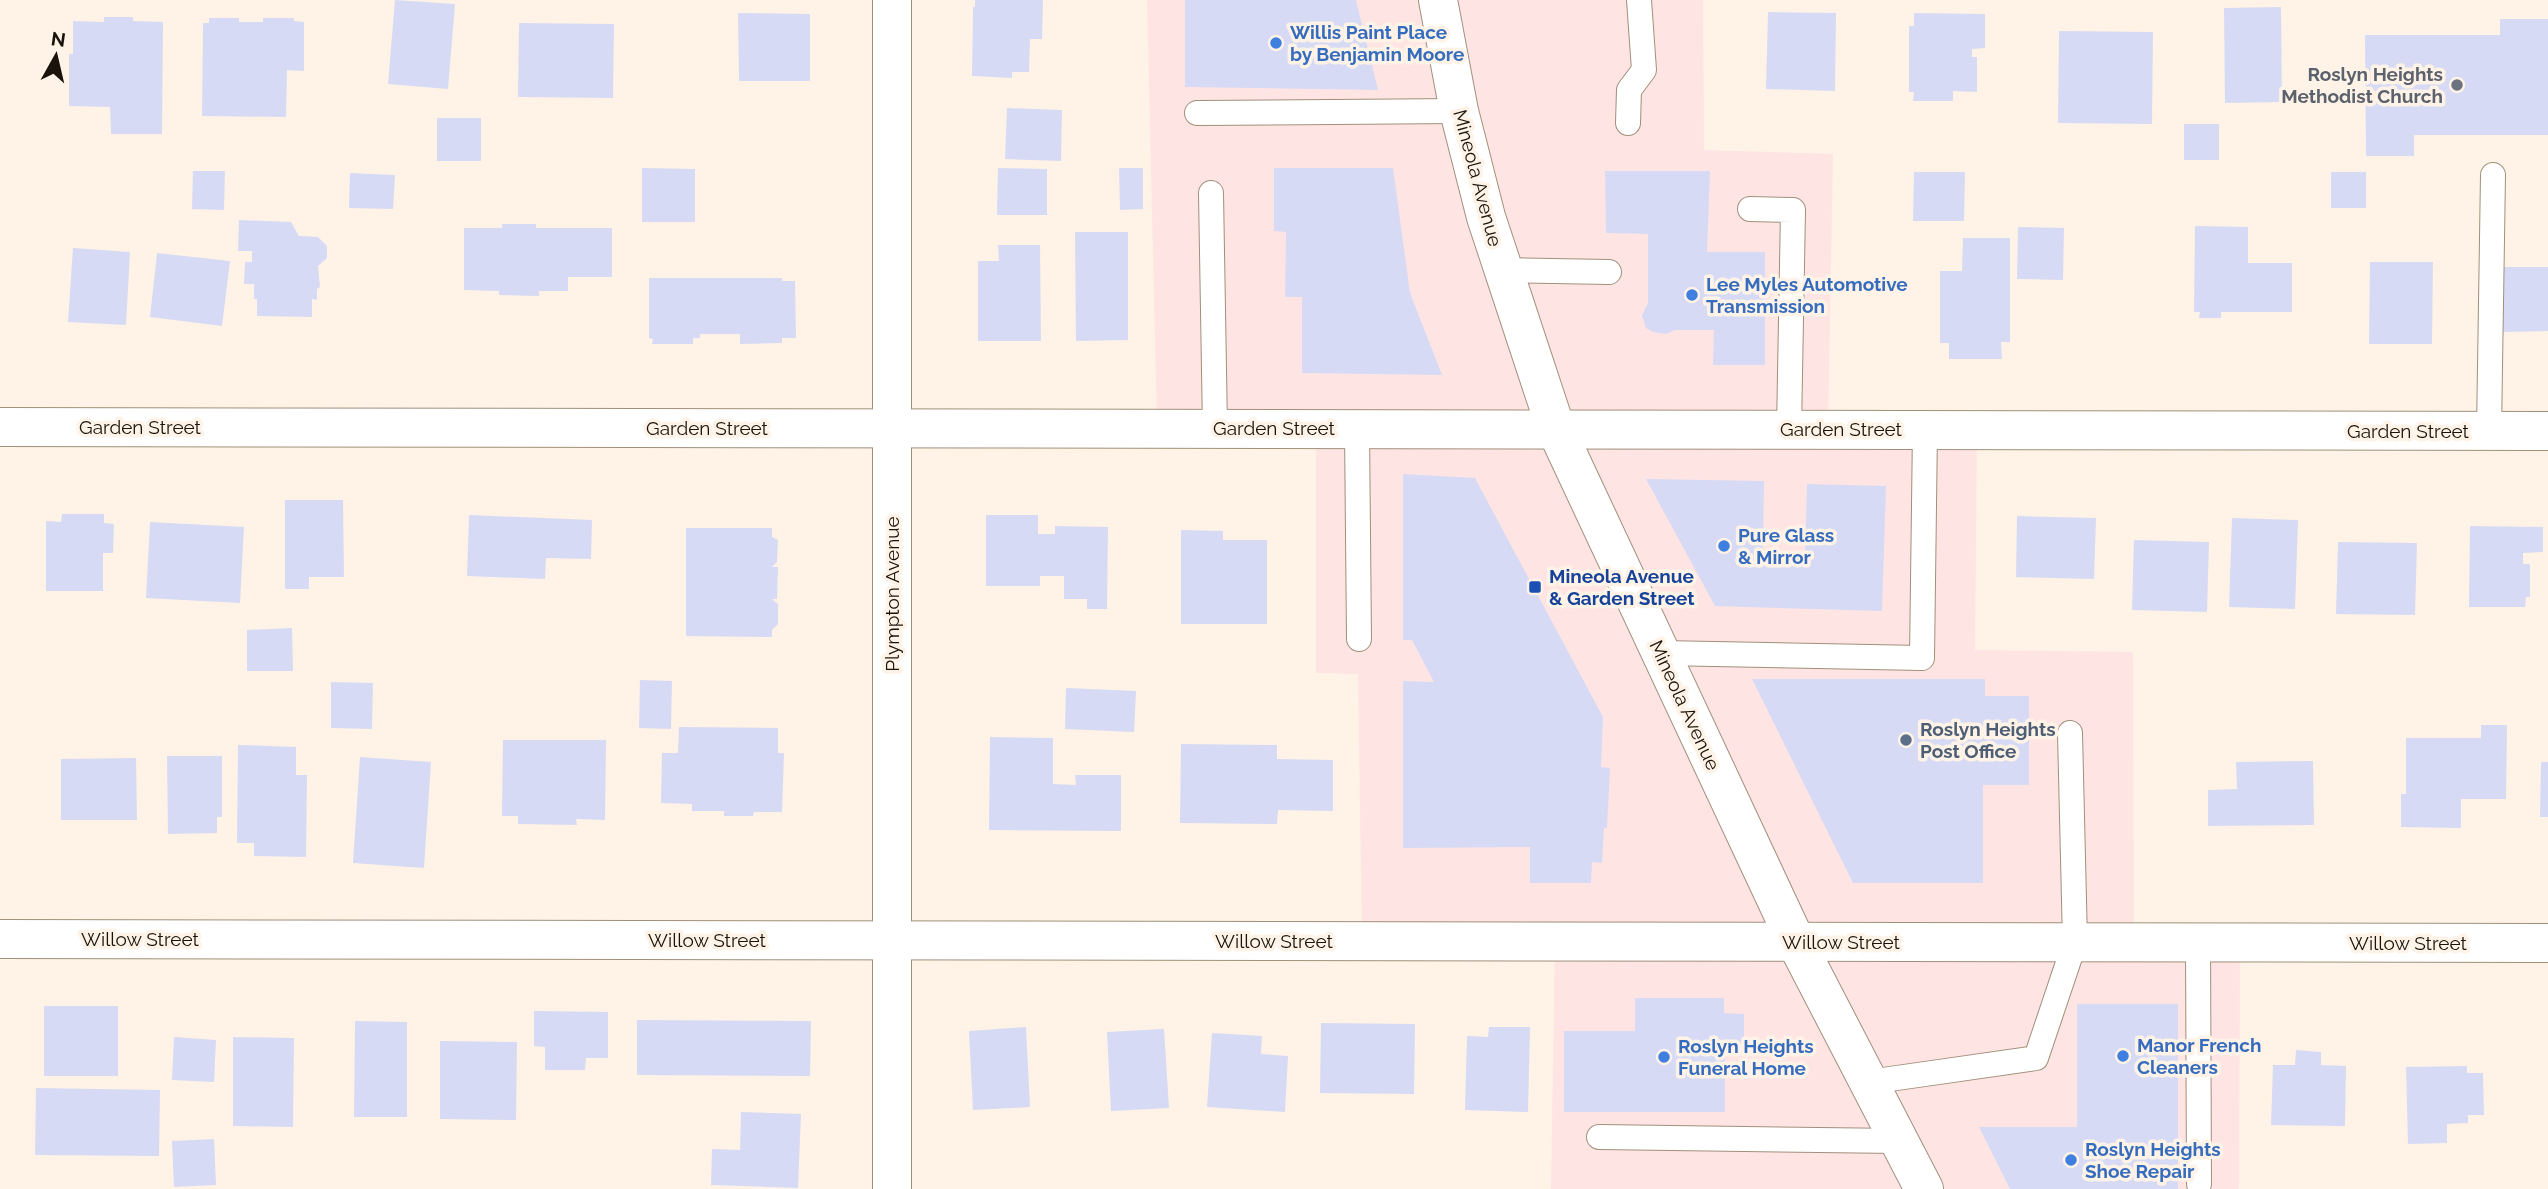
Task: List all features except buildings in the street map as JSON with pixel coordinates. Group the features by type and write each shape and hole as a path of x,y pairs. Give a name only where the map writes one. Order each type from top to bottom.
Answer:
{"street":[{"name":"Plympton Avenue","path":"892,0 892,1189"},
{"name":"Mineola Avenue","path":"1438,0 1477,186 1556,429 1796,942 1924,1189"},
{"name":"Garden Street","path":"0,427 2548,431"},
{"name":"Willow Street","path":"0,939 2548,943"}],"lane":[{"path":"1628,123 1629,90 1644,71 1639,0"},
{"path":"1197,113 1460,111"},
{"path":"2489,431 2493,175"},
{"path":"1210,193 1215,428"},
{"path":"1750,209 1793,210 1789,429"},
{"path":"1503,270 1609,272"},
{"path":"1357,429 1359,639"},
{"path":"1661,653 1922,658 1925,429"},
{"path":"1869,1083 2036,1058 2075,942 2070,733"},
{"path":"2198,942 2199,1184"},
{"path":"1599,1137 1899,1141"}],"shaded area":[{"path":"1147,0 1703,0 1704,150 1833,154 1828,429 1977,430 1975,650 2133,652 2134,942 2240,942 2239,1189 1551,1189 1555,941 1362,941 1358,674 1316,673 1316,429 1157,428"}],"place":[{"name":"Willis Paint Place by Benjamin Moore","path":"1276,43"},
{"name":"Roslyn Heights Methodist Church","path":"2457,85"},
{"name":"Lee Myles Automotive Transmission","path":"1692,295"},
{"name":"Pure Glass & Mirror","path":"1724,546"},
{"name":"Mineola Avenue & Garden Street","path":"1535,587"},
{"name":"Roslyn Heights Post Office","path":"1906,740"},
{"name":"Manor French Cleaners","path":"2123,1056"},
{"name":"Roslyn Heights Funeral Home","path":"1664,1057"},
{"name":"Roslyn Heights Shoe Repair","path":"2071,1160"}]}
